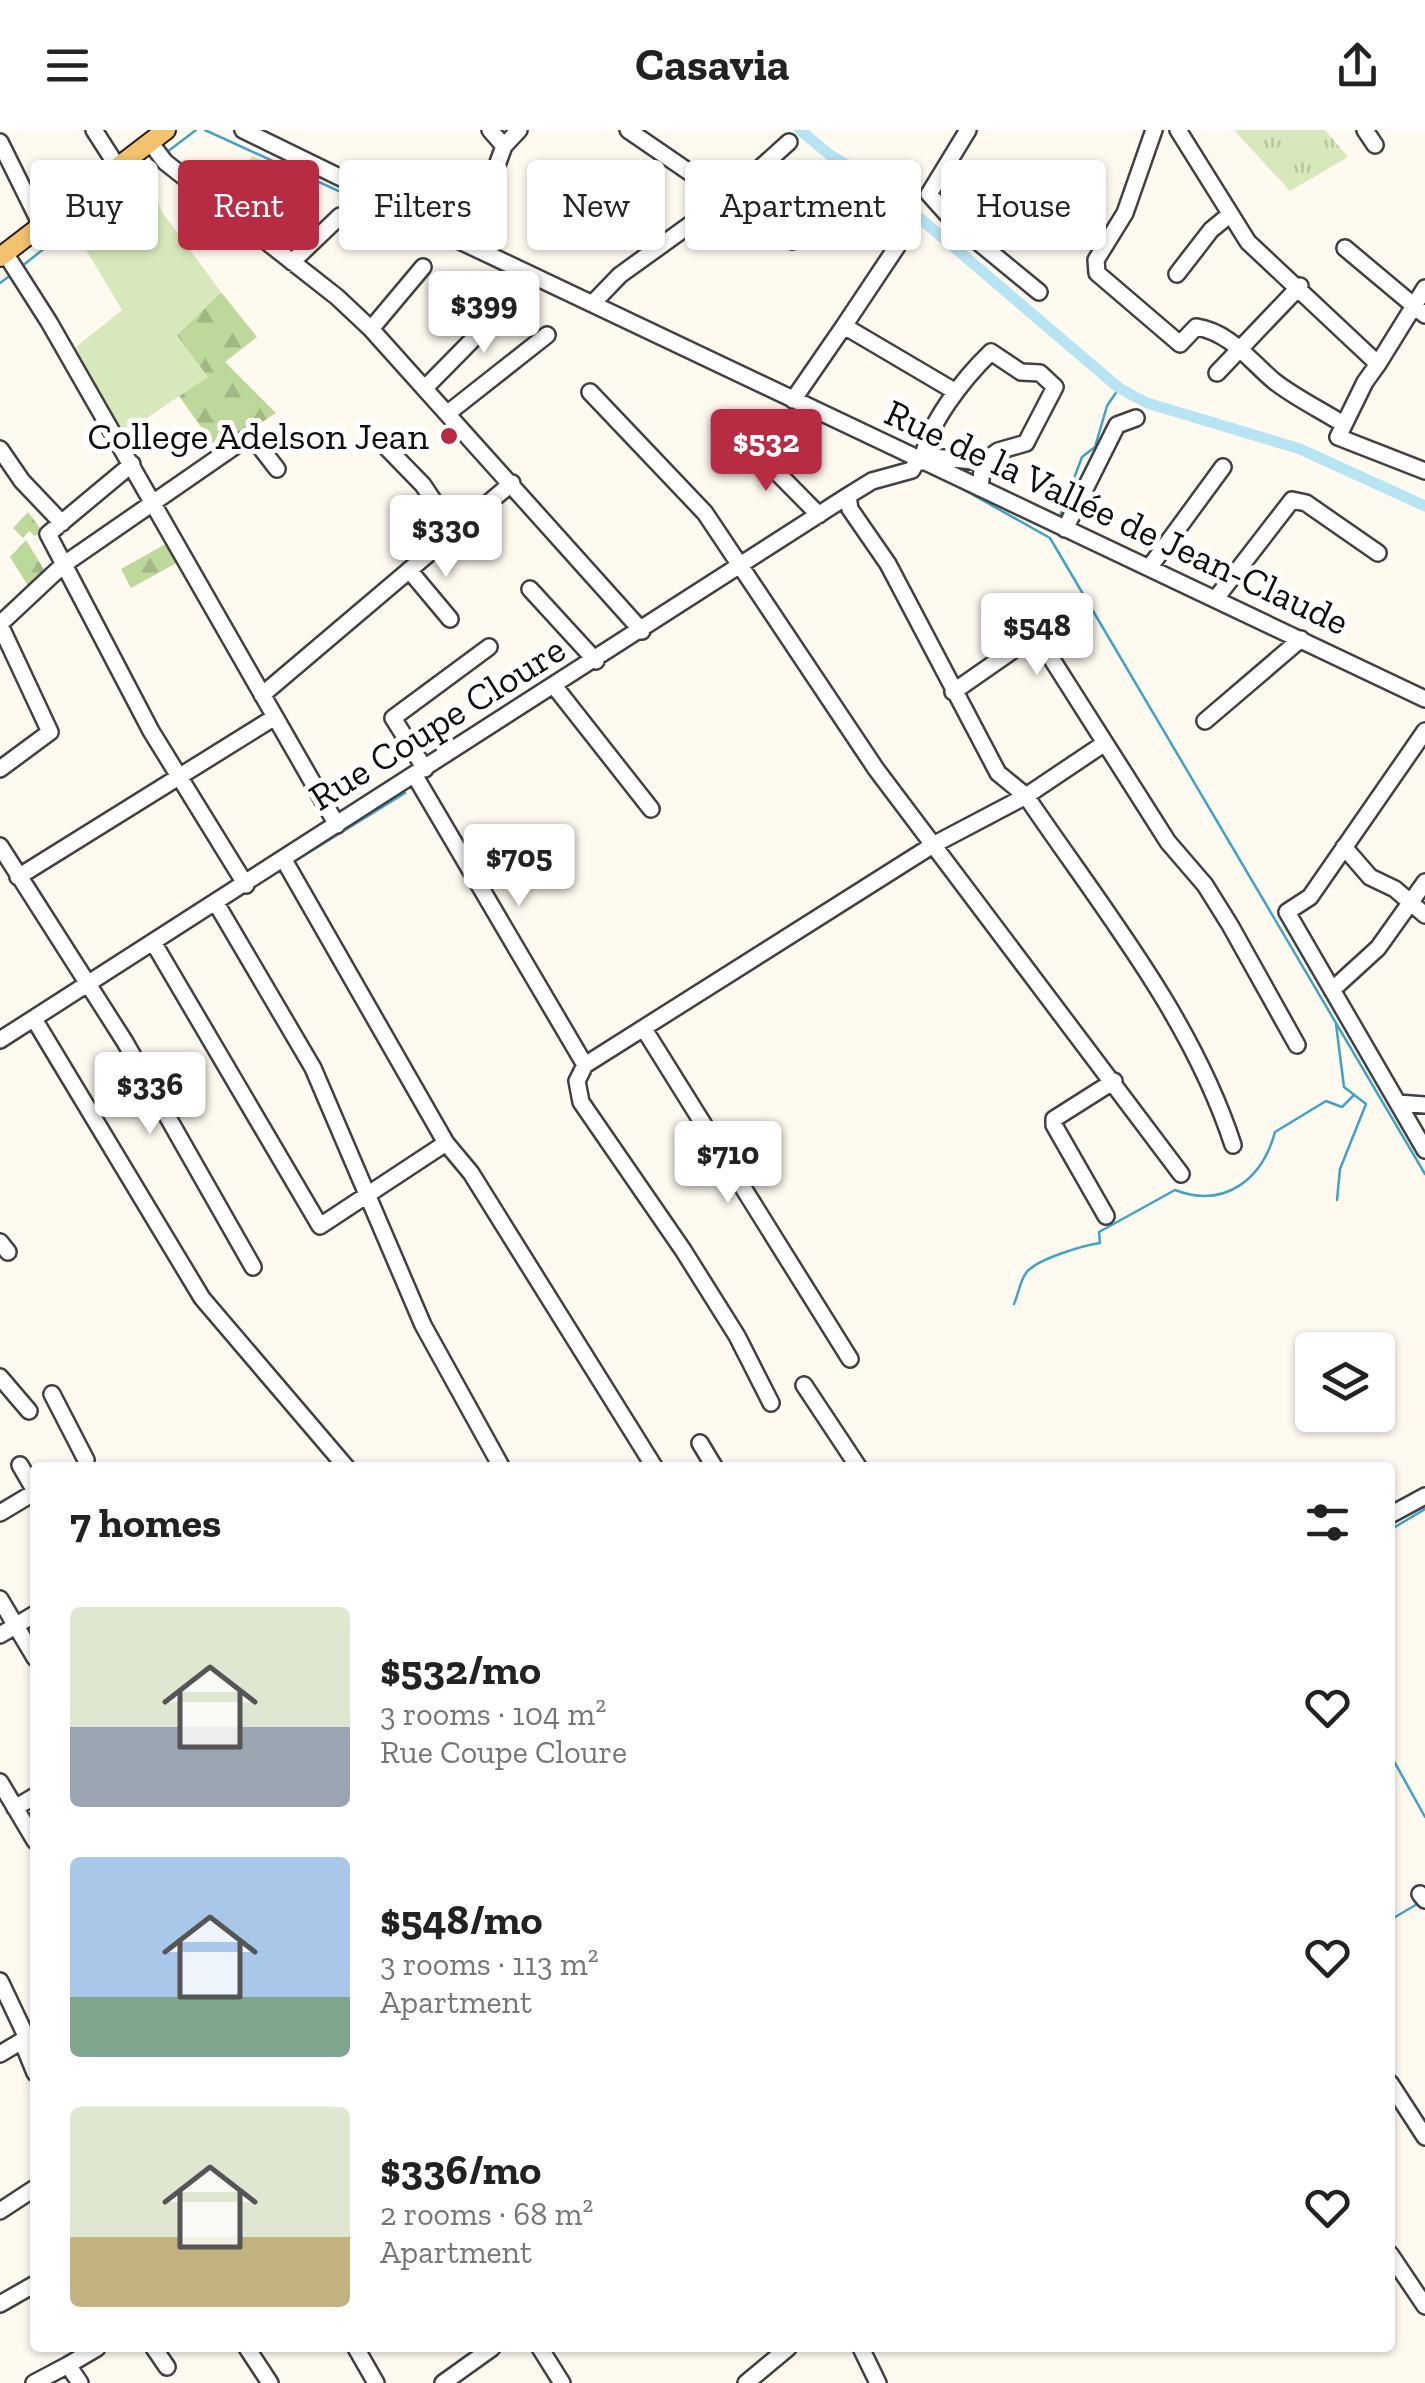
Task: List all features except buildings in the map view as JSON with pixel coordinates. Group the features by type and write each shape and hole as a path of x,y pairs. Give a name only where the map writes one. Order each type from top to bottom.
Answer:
{"main road":[{"path":"132,160 157,151 166,130"},
{"path":"11,263 30,239"}],"street":[{"path":"94,130 112,160"},
{"name":"Rue de la Vallée de Jean-Claude","path":"243,130 339,177"},
{"path":"490,130 504,146"},
{"path":"499,160 504,146 519,130"},
{"path":"628,130 685,169"},
{"path":"968,130 929,194 956,223 1039,292"},
{"path":"1154,130 1126,213 1096,260 1097,273 1180,344 1188,332 1201,327 1239,347 1273,380 1343,424"},
{"path":"1178,130 1228,216 1248,242 1300,286 1378,364"},
{"path":"1365,130 1375,145"},
{"path":"0,142 30,203"},
{"path":"769,160 789,142"},
{"path":"157,151 178,169"},
{"path":"1177,274 1211,230 1228,216"},
{"path":"292,262 339,217"},
{"path":"592,303 620,275 685,228"},
{"path":"1345,248 1419,311"},
{"path":"276,250 370,329 642,631"},
{"name":"Rue de la Vallée de Jean-Claude","path":"478,250 1425,698"},
{"path":"794,400 895,250"},
{"path":"11,263 127,468 154,503 338,824"},
{"path":"370,329 424,266"},
{"path":"1218,373 1300,286"},
{"path":"1425,288 1419,311 1378,364 1338,437 1342,442 1425,472"},
{"path":"425,388 488,324"},
{"path":"844,326 956,392"},
{"path":"448,413 547,335"},
{"path":"991,352 1021,372 1040,373 1055,386 1026,443 1009,446 984,462 919,462 924,442 956,392 991,352"},
{"path":"590,392 659,459 705,512 876,769 1181,1174"},
{"path":"1065,529 1117,425 1136,418"},
{"path":"0,768 50,732 0,624 64,565 251,435 277,469"},
{"path":"746,441 819,515"},
{"path":"387,448 423,485 453,530"},
{"path":"0,449 22,481 62,523"},
{"name":"Rue Coupe Cloure","path":"0,1040 848,496 872,481 919,462"},
{"path":"980,488 984,462"},
{"path":"1148,568 1224,467"},
{"path":"127,468 48,534 178,777 246,885"},
{"path":"262,695 512,483"},
{"path":"848,496 850,509 888,564 998,773 1026,796 1176,1018 1215,1091 1233,1145"},
{"path":"1217,597 1292,500 1306,502 1378,553"},
{"path":"408,570 450,619"},
{"path":"530,589 596,660"},
{"path":"954,692 1036,637 1168,842 1222,912 1296,1045"},
{"path":"1205,721 1301,639"},
{"path":"489,648 393,718 420,773 586,1065"},
{"path":"555,686 651,809"},
{"path":"18,876 275,717"},
{"path":"1425,731 1310,897 1288,912 1425,1150"},
{"path":"771,1403 737,1336 683,1250 581,1102 577,1081 586,1065 933,845 1026,796 1104,742"},
{"path":"0,846 86,983 253,1267"},
{"path":"1344,848 1370,877 1395,890 1425,915"},
{"path":"284,860 446,1143 471,1174 651,1462"},
{"path":"1332,990 1371,956 1425,882"},
{"path":"216,904 255,975 295,1035 368,1192 423,1326 499,1462"},
{"path":"154,942 320,1226 446,1143"},
{"path":"34,1020 153,1224 202,1298 341,1462"},
{"path":"644,1029 850,1359"},
{"path":"1106,1216 1054,1120 1114,1081"},
{"path":"1398,1104 1425,1105"},
{"path":"0,1377 29,1411"},
{"path":"804,1386 855,1462"},
{"path":"52,1394 83,1462"},
{"path":"700,1443 711,1462"},
{"path":"20,1465 30,1482"},
{"path":"0,1513 30,1494"},
{"path":"1395,1512 1425,1496"},
{"path":"0,1600 30,1650"},
{"path":"0,1635 30,1617"},
{"path":"0,1782 8,1803 30,1834"},
{"path":"0,1981 28,2037 0,2054"},
{"path":"1395,2092 1425,2137"},
{"path":"0,2211 30,2191"},
{"path":"1395,2261 1425,2306"},
{"path":"0,2304 30,2287"},
{"path":"34,2383 91,2352"},
{"path":"157,2352 167,2367"},
{"path":"249,2352 270,2383"},
{"path":"358,2352 376,2383"},
{"path":"443,2383 486,2352"},
{"path":"543,2352 562,2383"},
{"path":"746,2383 783,2352"},
{"path":"862,2352 878,2383"},
{"path":"68,2366 80,2383"}],"green space":[{"path":"1234,130 1325,130 1348,157 1290,191"},
{"path":"158,202 178,234 178,250 190,250 221,292 177,335 208,377 120,436 71,351 122,310 86,250 158,250"},
{"path":"221,292 257,337 225,362 276,413 218,451 179,396 177,335"},
{"path":"28,512 43,532 35,536 29,531 23,538 13,528"},
{"path":"26,540 46,573 30,589 10,557"},
{"path":"171,541 182,560 131,588 121,569"}],"waterway":[{"path":"167,152 196,130"},
{"path":"205,130 339,191"},
{"path":"800,130 830,155 881,185 1119,388 1147,403 1300,449 1425,506"},
{"path":"21,267 42,250"},
{"path":"510,273 737,381"},
{"path":"0,283 11,275"},
{"path":"10,276 43,327"},
{"path":"1060,516 1082,457 1095,447 1107,406 1119,388"},
{"path":"127,475 136,489"},
{"path":"943,478 1050,538 1425,1174"},
{"path":"292,863 405,793"},
{"path":"254,887 281,870"},
{"path":"224,906 247,891"},
{"path":"1336,1024 1344,1087 1366,1104 1340,1169 1337,1200"},
{"path":"1014,1304 1031,1268 1100,1243 1099,1232 1175,1190 1209,1196 1225,1193 1251,1176 1261,1164 1275,1132 1326,1101 1342,1107 1354,1095"},
{"path":"1395,1527 1425,1509"},
{"path":"1395,1763 1425,1817"},
{"path":"1395,1917 1419,1903"}],"place":[{"name":"College Adelson Jean","path":"449,436"}]}
